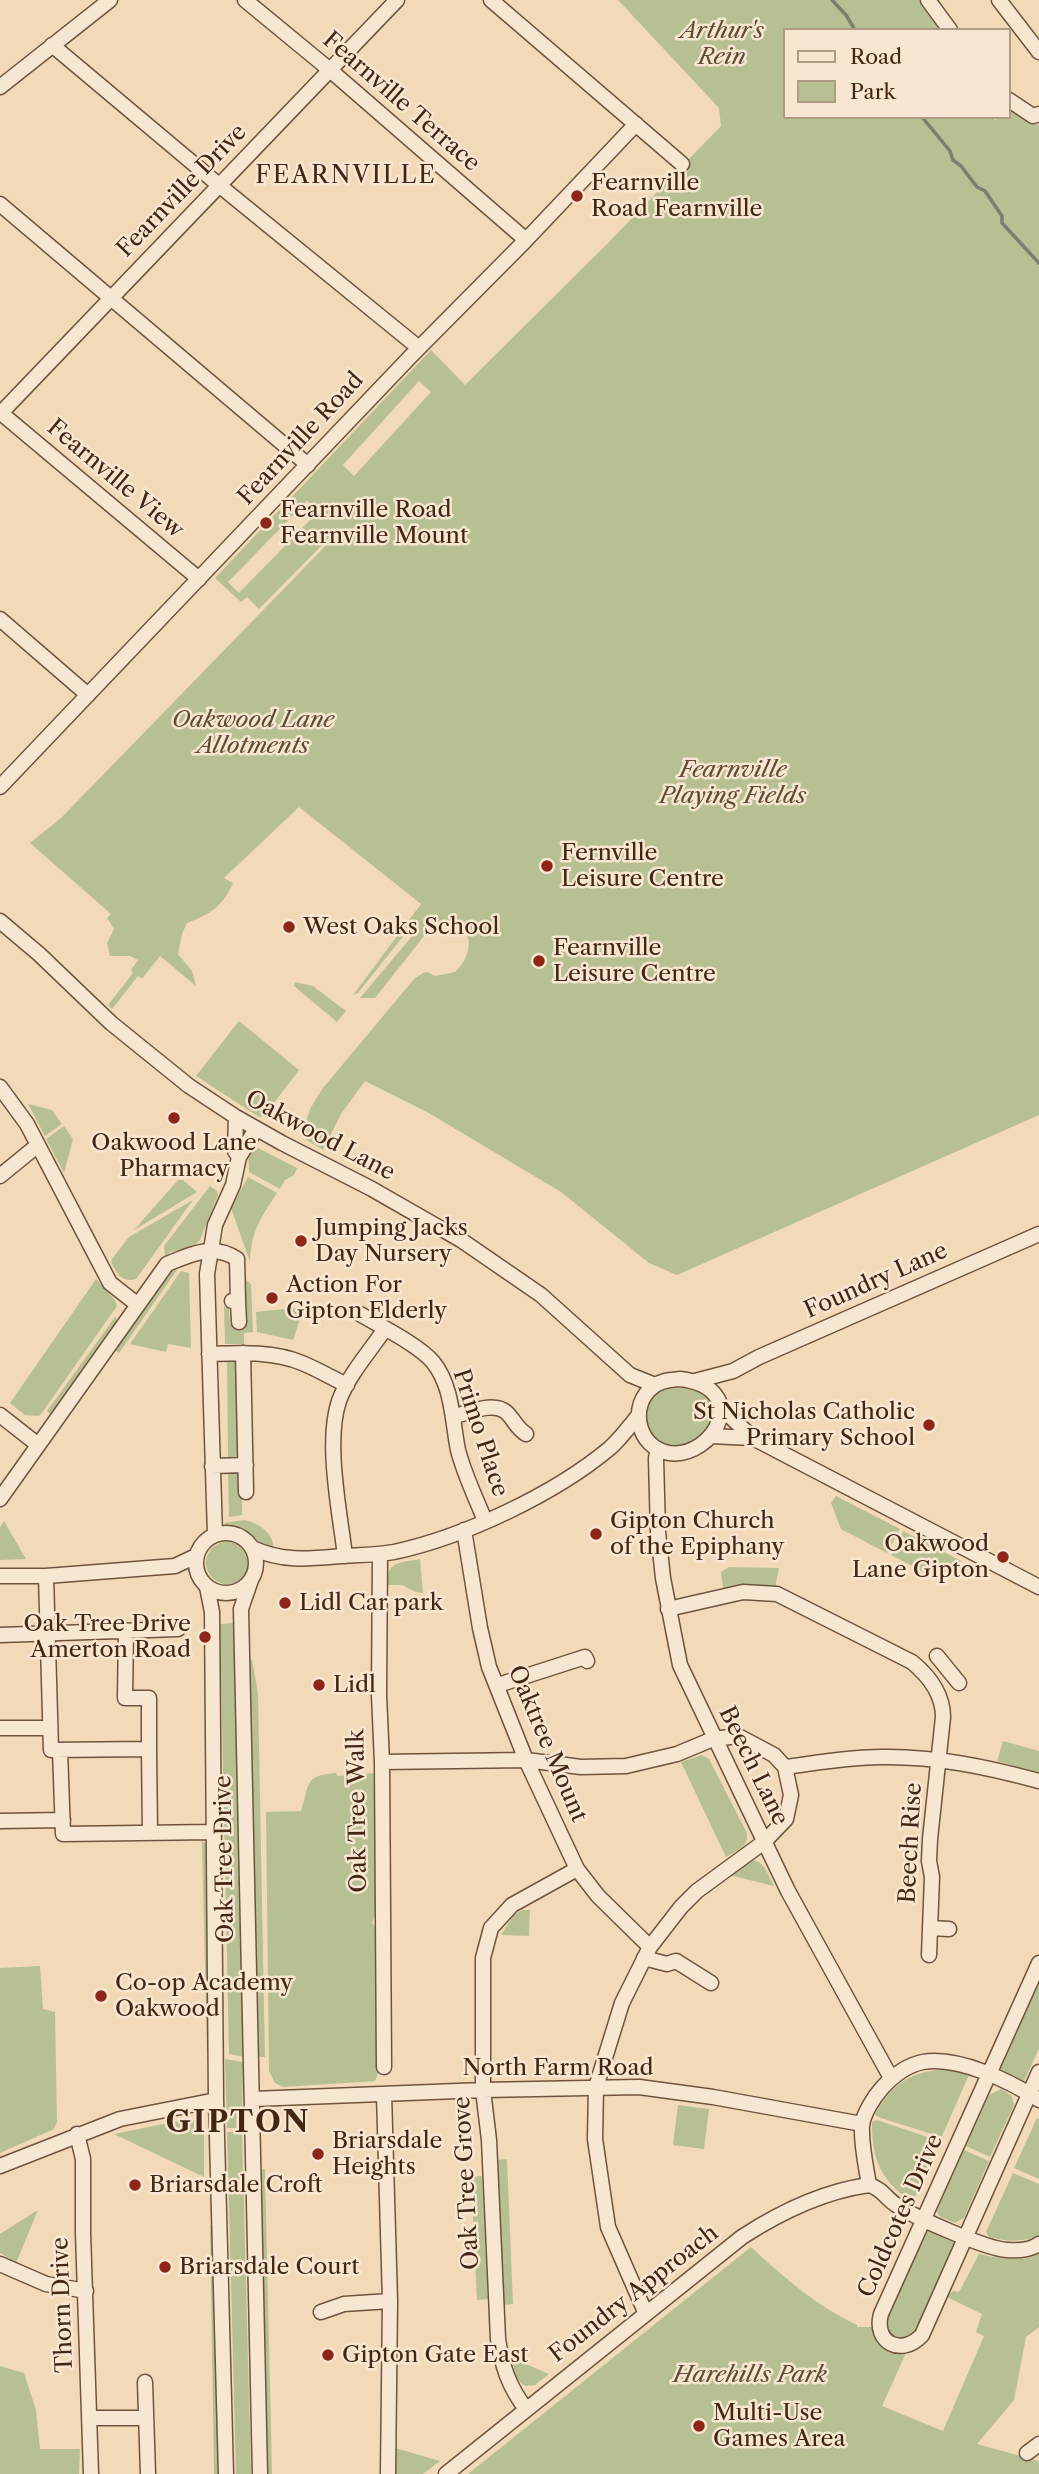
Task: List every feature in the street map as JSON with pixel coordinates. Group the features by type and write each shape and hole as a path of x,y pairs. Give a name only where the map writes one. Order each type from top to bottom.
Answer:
{"street":[{"path":"0,87 110,0"},
{"name":"Fearnville Terrace","path":"245,0 526,240"},
{"name":"Fearnville Drive","path":"1,414 397,0"},
{"path":"491,0 682,164"},
{"path":"928,0 949,28"},
{"path":"999,0 1039,52"},
{"path":"52,45 419,348"},
{"path":"1011,101 1036,115"},
{"name":"Fearnville Road","path":"0,787 636,124"},
{"path":"0,204 308,466"},
{"name":"Fearnville View","path":"1,414 199,579"},
{"path":"0,619 88,695"},
{"name":"Oakwood Lane","path":"0,921 149,1056 256,1129 318,1164 373,1189 461,1240 541,1295 630,1375 655,1385"},
{"path":"0,1087 20,1114 106,1277 138,1305"},
{"path":"236,1117 235,1151 239,1157"},
{"path":"215,1535 206,1282 209,1250 215,1225 235,1177 239,1157 256,1129"},
{"path":"0,1176 37,1145"},
{"name":"Foundry Lane","path":"695,1381 733,1371 758,1357 1039,1234"},
{"path":"0,1499 167,1264 209,1250 227,1252 237,1259 234,1301 239,1322"},
{"name":"Primo Place","path":"360,1314 433,1362 440,1374 454,1416 461,1461 485,1521"},
{"path":"345,1556 337,1491 334,1429 339,1400 385,1329"},
{"path":"243,1353 246,1492"},
{"path":"209,1354 272,1355 300,1362 347,1385"},
{"path":"639,1410 640,1428 652,1444 666,1452 678,1453 711,1436 717,1428 723,1385 733,1371"},
{"name":"Oakwood Lane","path":"630,1375 636,1387 639,1410"},
{"path":"0,1576 46,1576 175,1566 196,1556 202,1544 215,1535 235,1534 252,1548 287,1560 380,1554 464,1530 554,1487 611,1447 639,1410 646,1393 666,1380 695,1381 712,1390 720,1404 753,1438 1039,1587"},
{"path":"454,1416 489,1407 499,1409 526,1434"},
{"path":"0,1415 37,1444"},
{"path":"711,1436 753,1438"},
{"path":"611,1447 652,1444"},
{"name":"Beech Lane","path":"652,1444 656,1458 658,1532 668,1609 680,1665 713,1739 788,1891 891,2078"},
{"path":"212,1466 246,1465"},
{"name":"Oaktree Mount","path":"464,1530 489,1667 526,1760 577,1870 647,1953"},
{"name":"Oak Tree Drive","path":"252,1548 256,1566 241,1609 260,2474"},
{"name":"Oak Tree Walk","path":"380,1554 384,2067"},
{"name":"Oak Tree Drive","path":"196,1556 196,1567 204,1583 212,1612 216,2100 226,2474"},
{"path":"175,1566 222,1593 235,1592 252,1578 287,1560"},
{"path":"46,1576 50,1728 55,1750 63,1834 213,1832"},
{"path":"668,1609 743,1592 777,1594 912,1662 925,1672 931,1681 948,1669"},
{"path":"0,1636 178,1629"},
{"path":"126,1631 125,1698 149,1698 150,1833"},
{"path":"937,1656 959,1683"},
{"path":"498,1685 585,1657 587,1661"},
{"name":"Beech Rise","path":"929,1955 932,1877 929,1860 930,1839 943,1710 931,1681"},
{"path":"0,1728 50,1728"},
{"path":"382,1762 526,1760 581,1767 625,1766 677,1754 713,1739 738,1736 774,1755 785,1767 790,1795 786,1819 764,1842 698,1891 681,1907 647,1953 622,2003 596,2087 594,2139 608,2227 646,2314"},
{"path":"55,1750 149,1749"},
{"path":"785,1767 879,1757 939,1760 988,1768 1039,1781"},
{"path":"0,1821 63,1820"},
{"name":"Oak Tree Grove","path":"526,2409 509,2383 498,2339 489,2140 484,2090 483,1958 491,1928 512,1905 577,1870"},
{"name":"Beech Rise","path":"930,1928 949,1929"},
{"path":"647,1953 667,1964 676,1961 711,1983"},
{"name":"Coldcotes Drive","path":"1039,1963 879,2321 882,2336 895,2345 910,2345 922,2335 965,2236 1034,2097 1039,2072"},
{"path":"1034,2097 989,2075 954,2062 922,2062 891,2078 879,2091 862,2124 869,2185 880,2190 895,2204 986,2245 1007,2250 1032,2248 1039,2244"},
{"name":"North Farm Road","path":"253,2099 639,2087 713,2097 862,2124"},
{"path":"384,2094 390,2301 388,2474"},
{"path":"0,2166 120,2119 216,2100"},
{"name":"Thorn Drive","path":"77,2134 83,2159 91,2474"},
{"name":"Foundry Approach","path":"446,2474 760,2226 838,2192 869,2185"},
{"path":"0,2265 46,2284 86,2291"},
{"path":"321,2312 344,2304 390,2301"},
{"path":"145,2382 148,2474"},
{"path":"89,2418 146,2418"}],"green space":[{"name":"Fearnville Playing Fields","path":"618,0 919,0 939,28 783,28 783,119 995,120 1011,119 1013,109 1035,120 1039,126 1039,1115 677,1275 649,1263 561,1192 427,1112 365,1081 341,1114 323,1150 305,1139 304,1127 311,1107 323,1088 414,979 427,972 435,976 455,972 468,952 469,942 462,927 454,923 432,926 375,998 360,998 413,935 413,924 358,993 353,995 421,904 299,807 224,878 233,883 220,904 209,913 187,923 178,954 192,971 196,986 160,956 142,979 138,976 112,1009 108,1005 133,973 131,970 138,960 130,956 110,956 107,943 114,929 107,918 111,914 30,843 61,818 339,532 334,533 259,609 247,597 241,602 215,578 431,350 465,385 721,126 719,108","holes":["419,381 431,392 354,476 343,465","307,501 318,512 239,593 228,582"]},
{"path":"295,982 313,986 346,1011 337,1022 294,986"},
{"path":"239,1021 299,1070 264,1116 259,1117 196,1076"},
{"path":"28,1104 52,1110 62,1124 45,1136"},
{"path":"64,1126 73,1139 64,1173 46,1139"},
{"path":"254,1146 297,1168 280,1189 249,1172 248,1149"},
{"path":"248,1177 277,1193 258,1226 252,1242 250,1262 231,1208"},
{"path":"178,1180 183,1180 197,1192 134,1230"},
{"path":"210,1186 218,1195 200,1240 194,1246 170,1252 165,1257 164,1246"},
{"path":"193,1200 136,1279 127,1280 120,1276 111,1262 129,1237"},
{"path":"173,1269 177,1270 119,1353 114,1350"},
{"path":"181,1271 189,1273 191,1348 168,1344 166,1352 130,1344"},
{"path":"244,1278 251,1284 253,1332 244,1333 244,1344 225,1344 224,1306 229,1309 230,1324 246,1324"},
{"path":"96,1279 115,1300 117,1306 39,1416 25,1415 10,1403"},
{"path":"304,1307 293,1340 257,1332 256,1312"},
{"path":"115,1317 119,1320 50,1414 47,1411"},
{"path":"227,1361 239,1361 241,1459 230,1459 228,1456"},
{"path":"680,1388 698,1392 709,1400 713,1411 711,1422 694,1440 681,1445 667,1444 653,1435 647,1421 647,1413 653,1398 659,1392"},
{"path":"242,1470 242,1515 229,1517 228,1472"},
{"path":"836,1496 900,1529 887,1553 841,1529 831,1503"},
{"path":"244,1520 265,1530 272,1539 273,1551 248,1533 224,1523"},
{"path":"4,1521 26,1559 0,1560 0,1527"},
{"path":"903,1531 961,1561 957,1569 929,1575 891,1555"},
{"path":"227,1542 242,1548 248,1563 242,1578 227,1584 212,1578 206,1563 212,1548"},
{"path":"420,1559 423,1593 402,1585 387,1585 392,1567 401,1562"},
{"path":"729,1567 779,1568 775,1588 750,1585 723,1588 721,1572"},
{"path":"234,1623 244,2057 229,2054 220,1624"},
{"path":"249,1660 252,1660 258,1693 265,2057 259,2057"},
{"path":"1003,1741 1039,1751 1039,1772 997,1761"},
{"path":"702,1755 709,1759 747,1833 744,1845 726,1857 681,1762"},
{"path":"336,1773 337,1776 375,1773 377,1913 372,1922 377,1931 379,2072 375,2081 283,2087 275,2083 269,2071 266,1812 301,1811 307,1788 313,1779"},
{"path":"202,1841 208,1844 213,2053 207,2053"},
{"path":"750,1860 762,1865 774,1886 729,1875"},
{"path":"522,1910 530,1910 529,1936 501,1935 513,1916"},
{"path":"40,1966 43,2009 55,2012 57,2122 54,2129 0,2153 0,1968"},
{"path":"1039,1983 1039,2049 1024,2081 1000,2070"},
{"path":"225,2059 243,2062 242,2128 227,2128"},
{"path":"950,2069 969,2075 942,2136 875,2114 890,2093 905,2080 925,2072"},
{"path":"1001,2089 1012,2096 1014,2105 990,2157 966,2146 989,2095"},
{"path":"678,2105 709,2109 704,2149 673,2145"},
{"path":"1037,2118 1039,2119 1039,2179 1014,2168"},
{"path":"188,2119 200,2122 204,2130 204,2177 114,2134"},
{"path":"877,2120 939,2141 915,2197 908,2200 890,2183 879,2166 872,2135 872,2122"},
{"path":"227,2132 242,2132 251,2474 236,2474"},
{"path":"964,2150 989,2161 964,2218 955,2223 939,2216 937,2211"},
{"path":"507,2159 513,2304 504,2305 498,2160"},
{"path":"265,2169 272,2474 266,2474 258,2170"},
{"path":"1013,2173 1039,2184 1039,2236 1014,2241 989,2237 986,2232"},
{"path":"482,2176 488,2299 477,2300 471,2177"},
{"path":"38,2210 16,2263 0,2253 0,2234"},
{"path":"210,2225 216,2225 221,2474 214,2474"},
{"path":"925,2230 956,2243 915,2333 912,2337 896,2341 885,2328 886,2317"},
{"name":"Harehills Park","path":"751,2247 815,2300 857,2327 874,2327 896,2352 906,2353 882,2406 943,2431 984,2336 976,2332 982,2314 947,2297 953,2291 959,2292 979,2254 1016,2259 1039,2254 1039,2327 1026,2337 1014,2400 977,2444 1039,2461 1039,2474 468,2474"},
{"path":"514,2359 549,2374 535,2385 525,2386 517,2380 512,2361"},
{"path":"0,2366 24,2373 36,2410 40,2449 80,2449 79,2474 0,2474"},
{"path":"395,2448 440,2461 423,2474 396,2474"}],"waterway":[{"path":"832,0 854,28"},
{"path":"924,119 950,151 953,160 977,187 985,191 1002,216 1002,223 1039,263"}],"place":[{"name":"Fearnville Road Fearnville","path":"577,196"},
{"name":"Fearnville Road Fearnville Mount","path":"266,523"},
{"name":"Fernville Leisure Centre","path":"547,866"},
{"name":"West Oaks School","path":"289,927"},
{"name":"Fearnville Leisure Centre","path":"539,961"},
{"name":"Oakwood Lane Pharmacy","path":"174,1118"},
{"name":"Jumping Jacks Day Nursery","path":"301,1241"},
{"name":"Action For Gipton Elderly","path":"272,1298"},
{"name":"St Nicholas Catholic Primary School","path":"929,1425"},
{"name":"Gipton Church of the Epiphany","path":"596,1534"},
{"name":"Oakwood Lane Gipton","path":"1003,1557"},
{"name":"Lidl Car park","path":"285,1603"},
{"name":"Oak Tree Drive Amerton Road","path":"205,1637"},
{"name":"Lidl","path":"319,1685"},
{"name":"Co-op Academy Oakwood","path":"101,1996"},
{"name":"Briarsdale Heights","path":"318,2154"},
{"name":"Briarsdale Croft","path":"135,2185"},
{"name":"Briarsdale Court","path":"165,2267"},
{"name":"Gipton Gate East","path":"328,2355"},
{"name":"Multi-Use Games Area","path":"699,2426"}],"district":[{"name":"FEARNVILLE","path":"346,176"},
{"name":"GIPTON","path":"238,2123"}],"park label":[{"name":"Arthur's Rein","path":"722,44"},
{"name":"Oakwood Lane Allotments","path":"253,733"}]}
